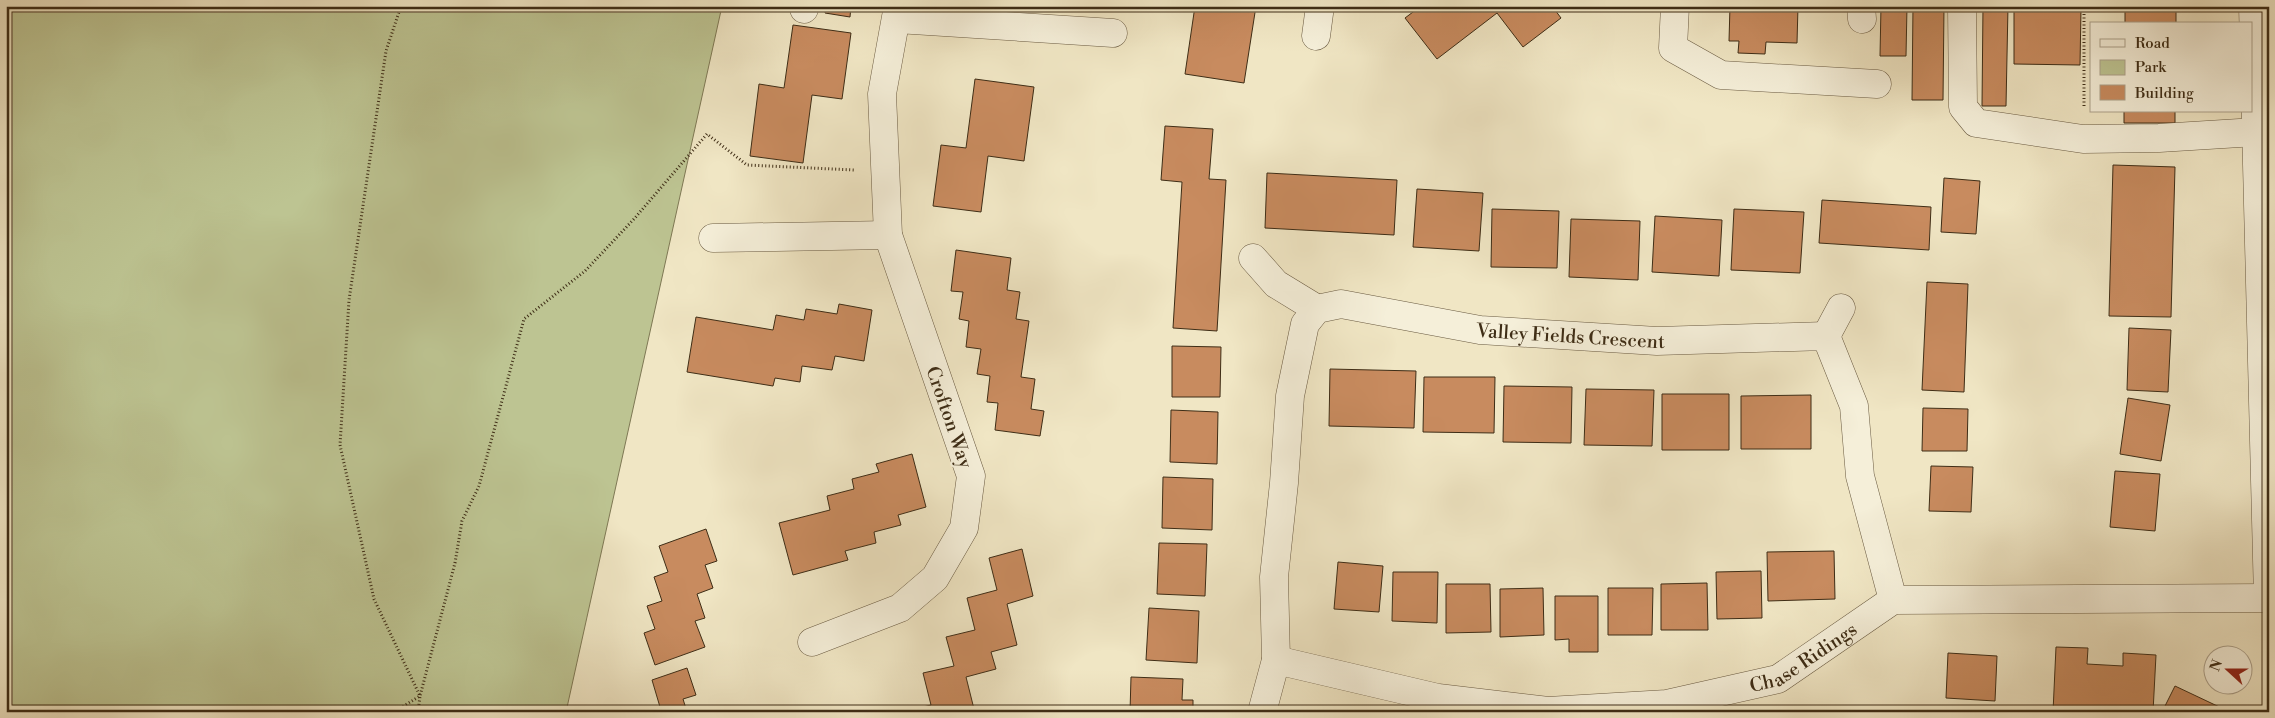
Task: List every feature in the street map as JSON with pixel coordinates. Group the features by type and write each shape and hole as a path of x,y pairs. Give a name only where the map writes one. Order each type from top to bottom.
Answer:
{"street":[{"path":"1316,36 1320,6"},
{"path":"1675,6 1673,48 1721,75 1877,84"},
{"path":"1962,6 1963,107 1976,123 2084,139 2159,138 2256,132"},
{"path":"1841,308 1826,336 1854,406 1860,476 1893,600 2268,598 2253,6"},
{"name":"Crofton Way","path":"812,642 900,608 935,578 964,528 970,476 888,235 882,94 897,13 1113,33"},
{"path":"713,238 888,235"},
{"path":"1253,258 1276,284 1317,310 1305,324 1290,396 1284,483 1274,577 1276,660 1262,712"},
{"name":"Valley Fields Crescent","path":"1317,310 1341,304 1480,330 1657,341 1826,336"},
{"name":"Chase Ridings","path":"1276,660 1438,698 1548,712 1667,704 1778,679 1893,600"}],"path":[{"path":"401,6 386,51 349,300 340,445 374,600 420,696"},
{"path":"2084,6 2084,139"},
{"path":"418,712 420,696 455,563 462,521 479,486 524,318 585,271 634,219 707,134 747,165 885,172"},
{"path":"394,712 420,696"}],"green space":[{"path":"6,6 722,6 566,712 6,712"}],"building":[{"path":"766,6 787,6 786,9"},
{"path":"826,6 851,6 850,17 825,13"},
{"path":"1195,6 1256,6 1244,83 1185,74"},
{"path":"1421,6 1552,6 1561,18 1523,47 1497,13 1437,59 1405,18"},
{"path":"1730,6 1798,6 1797,43 1766,42 1765,54 1738,53 1739,41 1729,41"},
{"path":"1881,6 1907,6 1906,56 1880,56"},
{"path":"1913,6 1944,6 1943,100 1912,100"},
{"path":"1983,6 2008,6 2006,106 1982,106"},
{"path":"2125,6 2176,6 2176,22 2125,22"},
{"path":"2014,8 2081,9 2080,65 2014,64"},
{"path":"793,25 851,33 842,99 812,95 803,163 750,156 759,84 784,88"},
{"path":"975,79 1034,87 1024,161 988,156 981,212 933,206 941,145 966,148"},
{"path":"2124,112 2175,112 2175,123 2124,123"},
{"path":"1165,126 1213,129 1209,179 1226,180 1217,331 1173,328 1182,182 1161,180"},
{"path":"2113,165 2175,167 2171,317 2109,316"},
{"path":"1267,173 1397,180 1394,235 1265,228"},
{"path":"1944,178 1980,181 1976,234 1941,232"},
{"path":"1417,189 1483,193 1479,251 1413,247"},
{"path":"1822,200 1931,207 1929,250 1819,243"},
{"path":"1492,209 1559,211 1557,268 1491,267"},
{"path":"1734,209 1804,212 1800,273 1731,270"},
{"path":"1655,216 1722,220 1719,276 1652,272"},
{"path":"1571,219 1640,221 1638,280 1569,277"},
{"path":"956,250 1011,258 1007,290 1020,292 1016,319 1029,321 1021,377 1035,379 1031,409 1044,411 1040,436 995,430 998,403 987,402 990,376 977,374 981,349 966,347 969,321 959,319 963,292 951,291"},
{"path":"1927,282 1968,284 1964,392 1922,390"},
{"path":"839,304 872,310 864,361 835,356 832,370 802,366 800,382 775,378 773,386 687,372 696,317 773,330 776,315 804,320 806,309 837,314"},
{"path":"2129,328 2171,330 2168,392 2127,390"},
{"path":"1172,346 1221,347 1220,397 1172,397"},
{"path":"1330,369 1416,371 1414,428 1329,426"},
{"path":"1424,377 1495,377 1494,433 1423,432"},
{"path":"1504,386 1572,387 1571,443 1503,442"},
{"path":"1586,389 1654,390 1652,446 1584,445"},
{"path":"1662,394 1729,394 1729,450 1662,450"},
{"path":"1811,395 1811,449 1741,449 1741,396"},
{"path":"2128,398 2170,405 2161,461 2120,454"},
{"path":"1923,408 1968,409 1967,451 1922,451"},
{"path":"1171,410 1218,412 1217,464 1170,462"},
{"path":"912,454 926,507 898,515 901,525 874,532 876,543 845,551 848,560 793,575 779,523 830,510 827,496 854,489 852,479 879,472 876,464"},
{"path":"1931,466 1973,467 1971,512 1929,511"},
{"path":"2115,471 2160,474 2155,531 2110,527"},
{"path":"1163,477 1213,479 1212,530 1162,528"},
{"path":"706,529 717,561 705,565 713,588 697,594 705,618 695,621 705,647 655,665 644,633 655,629 647,606 662,601 654,577 668,572 659,546"},
{"path":"1159,543 1207,544 1205,596 1157,594"},
{"path":"1022,549 1033,596 1007,604 1017,645 991,652 996,669 966,677 974,709 963,712 903,712 931,705 923,673 954,666 946,637 975,630 967,598 997,590 989,558"},
{"path":"1834,551 1835,599 1768,601 1767,552"},
{"path":"1338,562 1383,566 1379,612 1334,609"},
{"path":"1761,571 1762,618 1717,619 1716,572"},
{"path":"1393,572 1438,572 1437,623 1392,621"},
{"path":"1707,583 1708,630 1661,630 1661,584"},
{"path":"1446,584 1490,584 1491,632 1446,633"},
{"path":"1543,588 1544,635 1500,637 1500,589"},
{"path":"1608,588 1653,588 1652,635 1608,635"},
{"path":"1555,596 1598,596 1598,652 1569,652 1569,639 1555,640"},
{"path":"1149,608 1199,611 1197,663 1146,660"},
{"path":"2056,647 2088,648 2087,664 2123,666 2123,653 2156,655 2153,712 2053,712"},
{"path":"1948,653 1997,656 1995,701 1946,698"},
{"path":"687,668 696,695 683,699 687,712 646,712 660,707 652,680"},
{"path":"1131,677 1183,679 1182,700 1193,700 1193,712 1130,712"},
{"path":"2175,686 2230,712 2162,712"}]}
